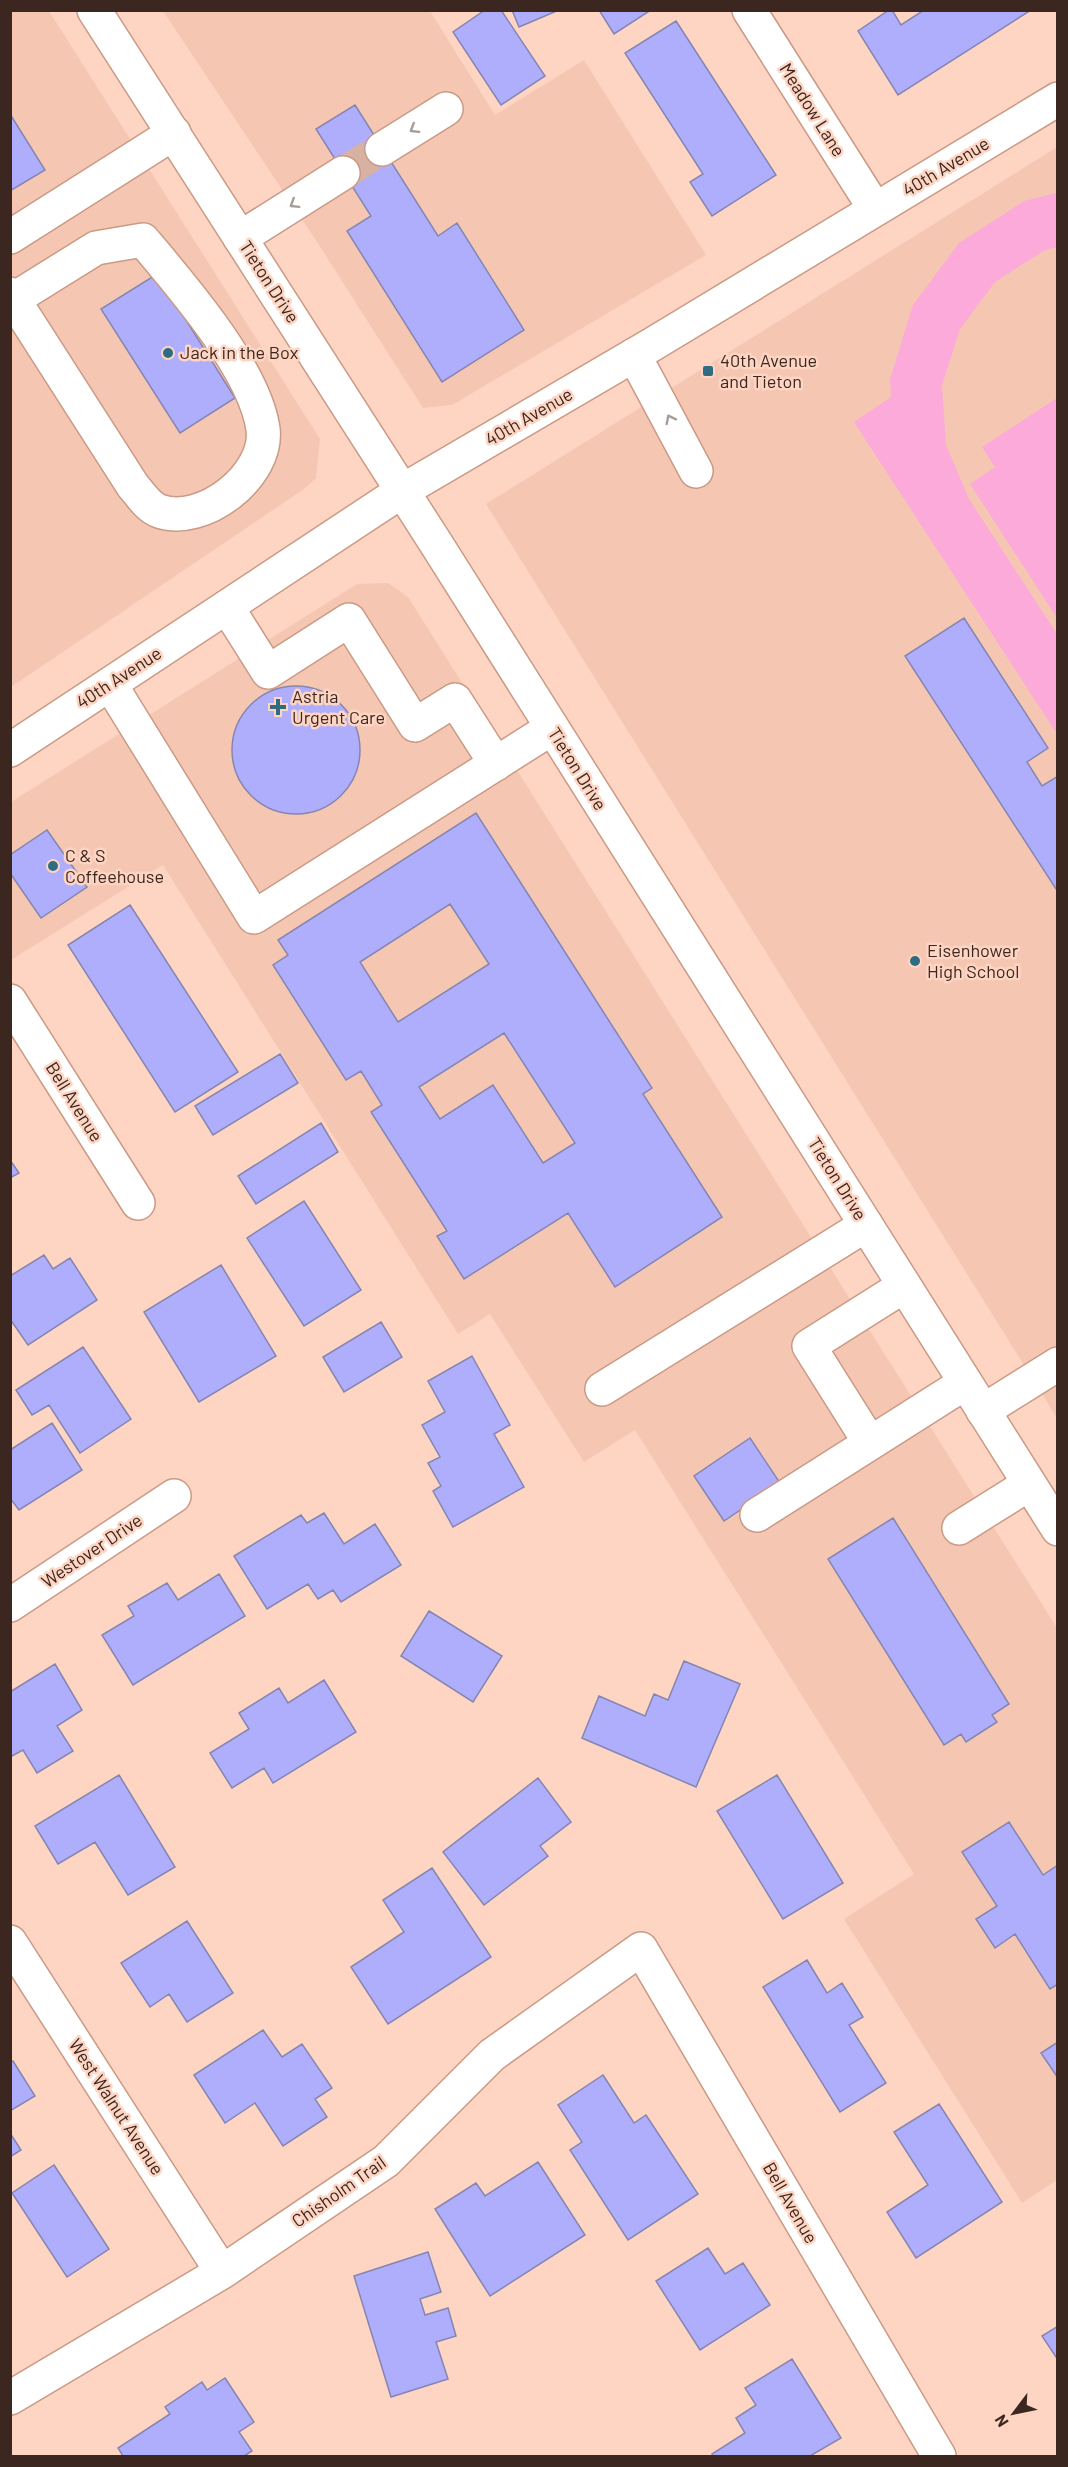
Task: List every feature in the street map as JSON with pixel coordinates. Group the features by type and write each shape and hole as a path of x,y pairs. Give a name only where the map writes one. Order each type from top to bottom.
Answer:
{"main road":[{"name":"Tieton Drive","path":"94,10 402,491 1058,1529"},
{"name":"Meadow Lane","path":"749,10 875,209"},
{"name":"40th Avenue","path":"10,750 402,491 634,355 1058,99"},
{"path":"382,149 446,109"},
{"path":"10,237 174,134"},
{"path":"240,238 344,173"},
{"path":"143,240 195,301 253,396 263,430 258,461 232,493 198,512 160,512 148,504 133,486 12,297 96,248 143,240"},
{"path":"634,355 696,471"},
{"path":"227,607 268,672 349,620 415,725 455,700 496,764"},
{"path":"110,684 254,917 552,728"},
{"name":"Bell Avenue","path":"10,1001 138,1203"},
{"path":"602,1389 866,1225"},
{"path":"870,1443 809,1346 904,1286"},
{"path":"983,1411 1058,1364"},
{"path":"757,1515 965,1383"},
{"path":"959,1528 1029,1484"},
{"name":"Westover Drive","path":"10,1605 174,1496"},
{"name":"West Walnut Avenue","path":"10,1942 222,2272"},
{"name":"Bell Avenue","path":"641,1949 939,2457"},
{"name":"Chisholm Trail","path":"10,2398 222,2272 386,2161 492,2055 641,1949"}],"shaded area":[{"path":"11,11 49,11 320,439 316,478 304,489 11,687"},
{"path":"163,11 430,11 495,115 584,60 706,255 452,405 423,408 317,242"},
{"name":"Eisenhower High School","path":"1057,147 1057,1418 486,504"},
{"path":"1057,193 1057,247 1045,250 995,282 960,329 942,385 946,445 969,499 1057,634 1057,734 854,422 891,397 890,379 913,305 959,243 1024,201"},
{"path":"1057,398 1057,618 970,484 995,467 982,447"},
{"path":"388,583 408,597 1057,1628 1057,2180 1022,2203 844,1919 914,1874 635,1430 584,1462 490,1314 458,1334 163,865 11,960 11,802 357,584"}],"building":[{"path":"485,10 501,10 545,76 501,105 453,32"},
{"path":"512,10 559,10 519,27"},
{"path":"599,10 651,10 614,34"},
{"path":"892,10 901,25 924,10 1031,10 898,95 858,31"},
{"path":"676,21 776,175 712,216 690,182 703,174 625,53"},
{"path":"355,105 438,236 457,223 524,330 442,382 347,231 371,216 316,129"},
{"path":"10,114 45,170 10,191"},
{"name":"Jack in the Box","path":"157,274 235,398 180,433 101,309"},
{"path":"964,618 1048,748 1027,762 1042,786 1058,776 1058,892 905,656"},
{"path":"296,686 320,691 341,705 355,726 360,750 355,774 341,795 320,809 296,814 272,809 251,795 237,774 232,750 237,726 251,705 272,691"},
{"path":"476,813 652,1088 643,1094 722,1217 615,1287 568,1213 464,1279 437,1236 447,1231 371,1112 382,1105 361,1071 346,1080 273,965 288,955 278,940","holes":["450,904 489,964 398,1022 360,962","504,1033 575,1143 543,1163 493,1085 440,1119 419,1087"]},
{"path":"47,830 87,887 41,918 10,873 10,855"},
{"path":"130,905 238,1072 175,1112 68,945"},
{"path":"280,1054 298,1083 213,1135 195,1106"},
{"path":"321,1123 338,1152 256,1204 238,1176"},
{"path":"10,1160 19,1173 10,1178"},
{"path":"304,1201 361,1290 304,1326 247,1238"},
{"path":"44,1255 53,1269 70,1258 97,1300 28,1345 10,1319 10,1276"},
{"path":"221,1265 276,1356 199,1402 144,1312"},
{"path":"381,1322 402,1357 344,1392 323,1357"},
{"path":"83,1347 131,1419 80,1453 49,1405 32,1415 16,1390"},
{"path":"472,1356 510,1425 494,1434 524,1487 453,1527 433,1491 441,1486 428,1463 440,1457 422,1425 445,1412 428,1381"},
{"path":"52,1423 82,1470 19,1510 10,1498 10,1450"},
{"path":"750,1438 780,1483 724,1521 694,1476"},
{"path":"324,1513 344,1544 375,1524 401,1565 341,1602 333,1590 318,1599 308,1584 267,1609 234,1556 301,1515 307,1523"},
{"path":"893,1518 1009,1704 992,1715 997,1722 966,1742 961,1734 944,1745 828,1559"},
{"path":"219,1574 245,1616 133,1685 102,1635 134,1616 128,1606 167,1583 178,1600"},
{"path":"429,1611 502,1656 473,1702 401,1656"},
{"path":"684,1661 740,1684 696,1787 582,1738 599,1696 645,1716 654,1694 668,1700"},
{"path":"55,1664 82,1710 57,1726 73,1751 37,1773 23,1750 10,1757 10,1692"},
{"path":"324,1680 356,1732 273,1783 264,1768 232,1788 210,1753 249,1729 239,1713 279,1688 288,1703"},
{"path":"119,1775 175,1867 128,1895 95,1842 58,1864 35,1826"},
{"path":"777,1775 843,1883 783,1919 717,1811"},
{"path":"538,1778 571,1822 540,1846 548,1856 484,1905 443,1852"},
{"path":"1009,1822 1043,1875 1058,1865 1058,1984 1050,1989 1015,1934 995,1948 976,1919 997,1906 962,1852"},
{"path":"432,1868 491,1957 388,2024 351,1967 404,1932 383,1900"},
{"path":"187,1921 233,1993 187,2022 169,1994 150,2007 121,1963"},
{"path":"807,1960 827,1993 842,1983 863,2017 849,2025 886,2083 840,2112 763,1987"},
{"path":"263,2030 282,2057 302,2044 332,2088 315,2099 327,2117 283,2146 255,2103 225,2123 194,2075"},
{"path":"1058,2042 1058,2078 1041,2053"},
{"path":"13,2061 35,2096 10,2111 10,2063"},
{"path":"603,2075 634,2123 646,2115 698,2194 628,2240 570,2150 582,2142 558,2105"},
{"path":"939,2104 1002,2202 916,2258 887,2212 928,2185 894,2132"},
{"path":"10,2133 21,2150 10,2157"},
{"path":"538,2162 585,2235 490,2296 435,2209 476,2183 485,2196"},
{"path":"54,2165 109,2249 67,2277 12,2193"},
{"path":"708,2248 725,2274 743,2263 770,2305 700,2350 656,2281"},
{"path":"428,2252 441,2292 420,2299 425,2315 448,2308 456,2336 436,2342 448,2379 391,2397 354,2276"},
{"path":"1058,2326 1058,2360 1042,2336"},
{"path":"792,2359 841,2438 810,2456 713,2456 712,2454 745,2433 736,2418 756,2405 745,2388"},
{"path":"225,2378 254,2422 239,2432 252,2451 244,2456 123,2456 118,2448 170,2414 165,2407 202,2382 207,2390"}],"tunnel":[{"path":"343,173 382,149"}],"place":[{"name":"Jack in the Box","path":"168,353"},
{"name":"40th Avenue and Tieton","path":"708,371"},
{"name":"Astria Urgent Care","path":"278,707"},
{"name":"C & S Coffeehouse","path":"53,866"},
{"name":"Eisenhower High School","path":"915,961"}]}
